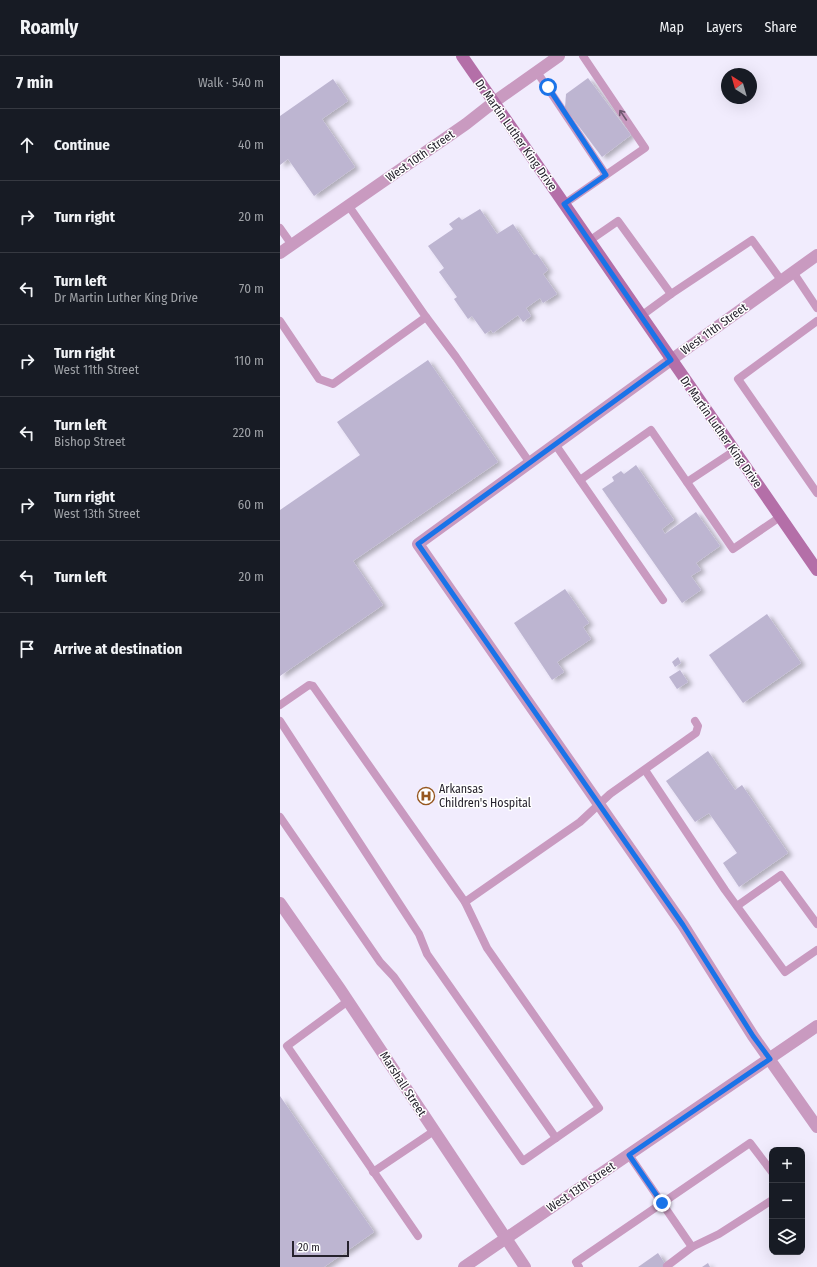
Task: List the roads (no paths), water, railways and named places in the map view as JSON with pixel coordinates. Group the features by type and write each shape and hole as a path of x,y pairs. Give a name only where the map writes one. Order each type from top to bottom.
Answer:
{"main road":[{"name":"Dr Martin Luther King Drive","path":"462,56 817,570"}],"street":[{"name":"West 10th Street","path":"280,253 466,124 494,102 559,56"},
{"name":"West 11th Street","path":"598,804 418,544 817,255"},
{"path":"598,804 683,925 753,1036 817,1127"},
{"name":"Marshall Street","path":"280,902 348,1001 525,1267"},
{"name":"West 13th Street","path":"464,1267 817,1026"}],"lane":[{"path":"564,204 645,148 583,56"},
{"path":"537,72 606,175"},
{"path":"348,205 530,463"},
{"path":"589,241 618,220 671,294"},
{"path":"280,228 292,245"},
{"path":"641,316 671,294 752,240 781,280"},
{"path":"793,272 817,308"},
{"path":"280,321 319,379 333,384 426,317"},
{"path":"817,321 738,379 817,493"},
{"path":"580,480 652,430 733,549 780,517"},
{"path":"555,444 663,600"},
{"path":"687,482 734,451"},
{"path":"280,705 309,685 313,686 465,902 487,948 599,1108 523,1161 394,977 380,962 280,817"},
{"path":"280,721 419,934 427,954 556,1138"},
{"path":"465,902 580,822 598,804 696,733 698,726 695,721"},
{"path":"644,770 737,906 785,972 817,950"},
{"path":"737,906 781,875 817,924"},
{"path":"348,1001 287,1046 418,1236"},
{"path":"374,1172 434,1131"},
{"path":"579,1267 576,1262 750,1143 769,1168"},
{"path":"629,1155 692,1247"},
{"path":"667,1266 692,1247 719,1234 769,1202"}],"place":[{"name":"Arkansas Children's Hospital","path":"426,796"}]}
